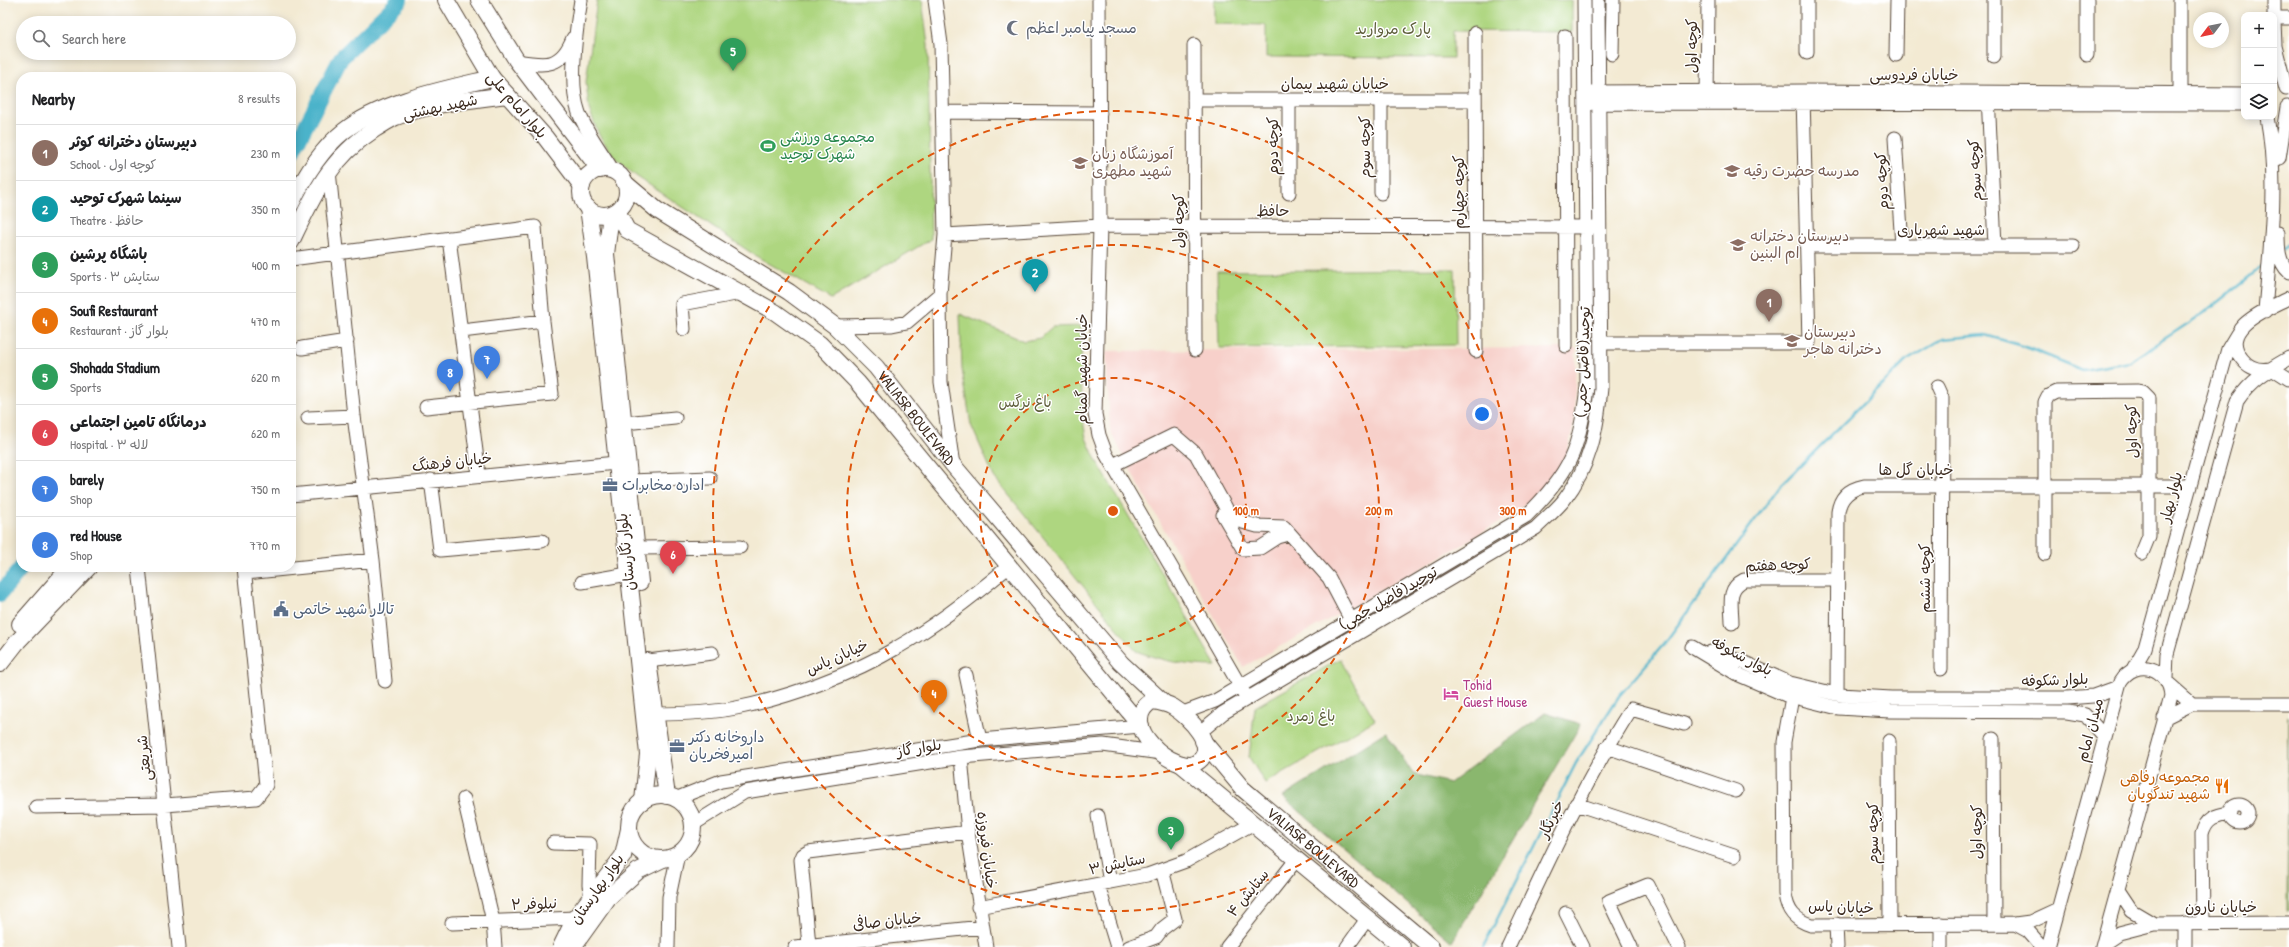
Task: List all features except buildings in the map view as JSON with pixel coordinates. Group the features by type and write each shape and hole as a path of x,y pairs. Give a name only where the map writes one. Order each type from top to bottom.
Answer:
{"main road":[{"name":"بلوار امام علی","path":"446,0 492,78 545,137 582,186"},
{"name":"بلوار امام علی","path":"479,0 517,62 607,171"},
{"name":"شهید بهشتی","path":"296,195 313,164 328,146 349,128 396,104 433,92 492,78"},
{"name":"شهید بهشتی","path":"296,231 308,204 329,171 341,155 359,140 396,117 431,107 507,94"},
{"path":"607,171 625,183 627,196 625,202 614,213 601,215 588,208 584,202 582,186 589,175 607,171"},
{"name":"VALIASR BOULEVARD","path":"625,183 657,210 789,292 835,326 876,367 953,465 1121,663 1163,702 1183,713 1234,780 1431,947"},
{"name":"بلوار نگارستان","path":"588,208 595,256 648,754 643,801"},
{"name":"VALIASR BOULEVARD","path":"614,213 627,230 775,312 820,344 858,383 1141,726 1153,745 1161,753 1181,764 1402,947"},
{"name":"بلوار نگارستان","path":"614,213 606,254 654,714 671,798"},
{"path":"0,647 66,572"},
{"path":"0,664 18,642 84,572"},
{"path":"1141,726 1139,715 1144,706 1152,701 1163,702"},
{"path":"1181,764 1192,766 1200,761 1205,752 1201,737"},
{"path":"1220,797 1216,787 1220,781 1225,778 1234,780"},
{"path":"659,796 671,798 687,810 692,825 689,842 678,854 663,859 654,858 640,851 634,845 629,829 632,813 643,801 659,796"},
{"name":"بلوار بهارستان","path":"561,947 576,918 623,856 629,829"},
{"path":"623,856 634,858 638,864 638,871"},
{"name":"بلوار بهارستان","path":"573,947 608,898 638,871 663,859"}],"street":[{"path":"581,0 575,35 574,90 578,112 607,171"},
{"path":"935,0 942,44 945,235 940,294 940,382 953,465"},
{"name":"خیابان شهید گمنام","path":"1099,0 1100,226 1095,414 1099,435 1115,468 1248,699"},
{"name":"توحید(فاضل جمی)","path":"1183,713 1215,701 1394,596 1526,516 1552,490 1571,459 1583,424 1587,388 1584,0"},
{"name":"توحید(فاضل جمی)","path":"1201,737 1223,713 1536,528 1564,500 1585,466 1598,428 1602,388 1598,0"},
{"path":"1612,0 1612,54"},
{"name":"کوچه اول","path":"1707,98 1708,0"},
{"path":"1807,0 1807,53"},
{"path":"1896,54 1897,0"},
{"path":"1994,0 1994,56"},
{"path":"2087,0 2087,54"},
{"path":"2180,0 2180,92"},
{"path":"2274,0 2274,12"},
{"path":"2277,16 2289,18"},
{"name":"کوچه چهارم","path":"1475,33 1476,351"},
{"path":"517,62 542,65 554,62 567,53 575,35"},
{"path":"1565,36 1564,226 1566,346"},
{"name":"کوچه اول","path":"1194,45 1195,350"},
{"path":"2265,311 2268,268 2276,253 2279,146 2288,99 2277,59"},
{"path":"2277,84 2280,84 2288,99"},
{"name":"خیابان فردوسی","path":"1988,97 2180,92 2241,94"},
{"path":"1601,343 1808,343 1808,246 1804,96"},
{"name":"خیابان فردوسی","path":"1584,98 1804,96 1988,97 2241,104"},
{"name":"کوچه سوم","path":"1988,97 1995,246"},
{"path":"2277,114 2281,113 2288,99"},
{"name":"خیابان شهید پیمان","path":"1194,100 1475,100"},
{"name":"کوچه دوم","path":"1289,100 1289,193"},
{"name":"کوچه سوم","path":"1381,100 1381,193"},
{"path":"943,112 1100,113"},
{"path":"2268,120 2273,149 2273,203 2276,253 2282,266 2289,272"},
{"name":"کوچه دوم","path":"1895,138 1902,246"},
{"path":"329,171 354,416 373,560 385,681"},
{"name":"حافظ","path":"945,235 1100,226 1601,227"},
{"path":"296,258 534,227 552,394 426,407"},
{"path":"449,238 462,331 479,475"},
{"name":"شهید شهریاری","path":"1808,246 2073,246"},
{"path":"684,329 682,304 741,293"},
{"path":"835,326 892,325 907,322 940,294"},
{"name":"بلوار بهار","path":"2133,669 2146,648 2228,349 2244,323 2289,298"},
{"path":"462,331 543,321"},
{"path":"2237,334 2238,353 2246,363 2257,369 2271,369 2289,379"},
{"path":"302,348 347,341"},
{"path":"2103,945 2171,696 2167,681 2167,654 2237,401 2246,388 2257,377 2289,358"},
{"name":"کوچه ششم","path":"1937,387 1942,398 1941,669"},
{"name":"کوچه اول","path":"2045,486 2045,402 2049,394 2056,392 2137,391 2147,396 2150,404 2149,486"},
{"path":"308,418 354,416"},
{"path":"624,423 675,418"},
{"path":"1115,468 1174,435 1196,454 1232,519 1257,526 1286,530 1329,578 1351,620"},
{"path":"1115,468 1174,442 1185,450 1193,468 1230,525 1243,549 1260,548 1286,530"},
{"name":"خیابان فرهنگ","path":"296,495 479,475 616,463"},
{"path":"630,482 710,478"},
{"path":"431,480 440,550 542,541"},
{"name":"خیابان گل ها","path":"1837,694 1838,512 1842,500 1851,490 1864,486 2190,486"},
{"path":"2045,486 2045,554"},
{"path":"2142,553 2149,536 2149,486"},
{"path":"637,548 740,547"},
{"path":"296,566 373,560"},
{"name":"خیابان یاس","path":"654,714 687,714 736,708 824,682 898,648 981,589 1008,566"},
{"name":"شریعتی","path":"140,572 179,947"},
{"path":"36,807 165,805 256,798 266,785 245,572"},
{"path":"582,582 628,574"},
{"name":"کوچه هفتم","path":"1732,623 1732,592 1735,584 1744,580 1838,580"},
{"path":"1394,596 1401,609"},
{"name":"بلوار شکوفه","path":"2105,736 2085,715 2067,712 1890,712 1838,708 1792,697 1737,674 1692,647 1743,662 1790,683 1837,694 1891,698 2068,698 2092,696 2118,687"},
{"path":"648,661 712,653"},
{"path":"2133,669 2151,668 2192,704"},
{"name":"میدان امام","path":"2048,947 2118,687 2123,676 2133,669"},
{"path":"966,675 980,740"},
{"name":"خیابان یاس","path":"1792,697 1784,742 1786,902 1792,914 1804,923 2015,924 2030,922 2058,909"},
{"path":"2164,718 2192,704 2289,704"},
{"name":"خبرنگار","path":"1508,947 1576,804 1607,747 1631,709 1684,724"},
{"name":"بلوار گاز","path":"671,798 721,781 980,740 1141,726"},
{"path":"1113,729 1120,731 1123,738 1122,742 1116,746"},
{"name":"کوچه اول","path":"1993,739 1994,924"},
{"name":"کوچه سوم","path":"1889,741 1890,924"},
{"name":"بلوار گاز","path":"692,825 745,792 961,757 1102,745 1161,753"},
{"path":"1607,747 1736,791"},
{"name":"خیابان فیروزه","path":"961,757 968,832 978,907 986,947"},
{"path":"721,781 719,794 728,802"},
{"path":"464,799 493,921 495,947"},
{"path":"1576,804 1734,856"},
{"path":"2203,923 2202,834 2205,822 2216,815 2231,813"},
{"path":"1098,816 1104,883 1117,947"},
{"name":"ستایش ۳","path":"978,907 1147,875 1186,861 1252,824"},
{"path":"809,946 801,860 803,855 808,852 968,832"},
{"path":"553,843 590,844 589,885 591,898"},
{"path":"668,947 669,897 678,854"},
{"name":"ستایش ۴","path":"1227,947 1296,860"},
{"path":"1129,947 1156,937 1162,929 1174,919 1162,870"},
{"path":"1631,947 1609,901 1648,885 1680,947"},
{"path":"2118,890 2132,911 2154,924"},
{"path":"1566,913 1583,947"},
{"name":"نیلوفر ۲","path":"452,923 576,918"},
{"path":"1347,947 1367,919"},
{"name":"خیابان نارون","path":"2103,945 2119,933 2154,924 2289,923"},
{"path":"1836,924 1836,947"},
{"path":"1941,924 1941,947"},
{"path":"2015,924 2028,931 2042,947"},
{"path":"2185,924 2185,947"},
{"name":"خیابان صافی","path":"795,947 982,927"}],"shaded area":[{"path":"1576,348 1574,422 1563,473 1511,515 1432,562 1243,667 1133,475 1110,430 1106,351"}],"green space":[{"name":"مجموعه ورزشی شهرک توحید","path":"597,0 922,0 928,45 931,239 831,299 756,256 636,176 615,158 599,135 589,109 586,82"},
{"name":"پارک مروارید","path":"1214,0 1572,0 1572,32 1453,31 1453,58 1266,57 1266,25 1214,24"},
{"path":"1455,269 1456,345 1219,348 1217,271"},
{"name":"باغ نرگس","path":"960,314 1024,341 1040,338 1052,327 1081,326 1082,414 1086,438 1096,460 1216,666 1175,662 1156,658 1136,651 994,477 971,425 962,369"},
{"name":"باغ زمرد","path":"1340,659 1375,720 1265,783 1249,757 1255,707"},
{"path":"1545,713 1581,724 1452,942 1283,797 1386,732 1413,774 1450,783"},
{"path":"2288,716 2289,910 2287,910"}],"waterway":[{"path":"296,144 341,58 400,0"},
{"path":"2283,249 2289,245"},
{"path":"1483,947 1576,763 1619,696 1664,644 1779,487 1906,361 1943,339 1985,335 2023,346 2083,370 2129,362 2204,313 2264,265"},
{"path":"0,594 18,572"}],"place":[{"name":"مسجد پیامبر اعظم","path":"1014,28"},
{"name":"Shohada Stadium","path":"733,71"},
{"name":"مجموعه ورزشی شهرک توحید","path":"768,146"},
{"name":"آموزشگاه زبان شهید مطهری","path":"1080,163"},
{"name":"مدرسه حضرت رقیه","path":"1732,171"},
{"name":"دبیرستان دخترانه ام البنین","path":"1738,245"},
{"name":"سینما شهرک توحید","path":"1035,292"},
{"name":"دبیرستان دخترانه کوثر","path":"1769,322"},
{"name":"دبیرستان دخترانه هاجر","path":"1792,341"},
{"name":"barely","path":"487,379"},
{"name":"red House","path":"450,392"},
{"name":"اداره مخابرات","path":"610,485"},
{"name":"درمانگاه تامین اجتماعی","path":"673,574"},
{"name":"تالار شهید خاتمی","path":"281,609"},
{"name":"Tohid Guest House","path":"1451,694"},
{"name":"Soufi Restaurant","path":"934,713"},
{"name":"داروخانه دکتر امیرفخریان","path":"677,746"},
{"name":"مجموعه رفاهی شهید تندگویان","path":"2222,786"},
{"name":"باشگاه پرشین","path":"1171,850"}]}
